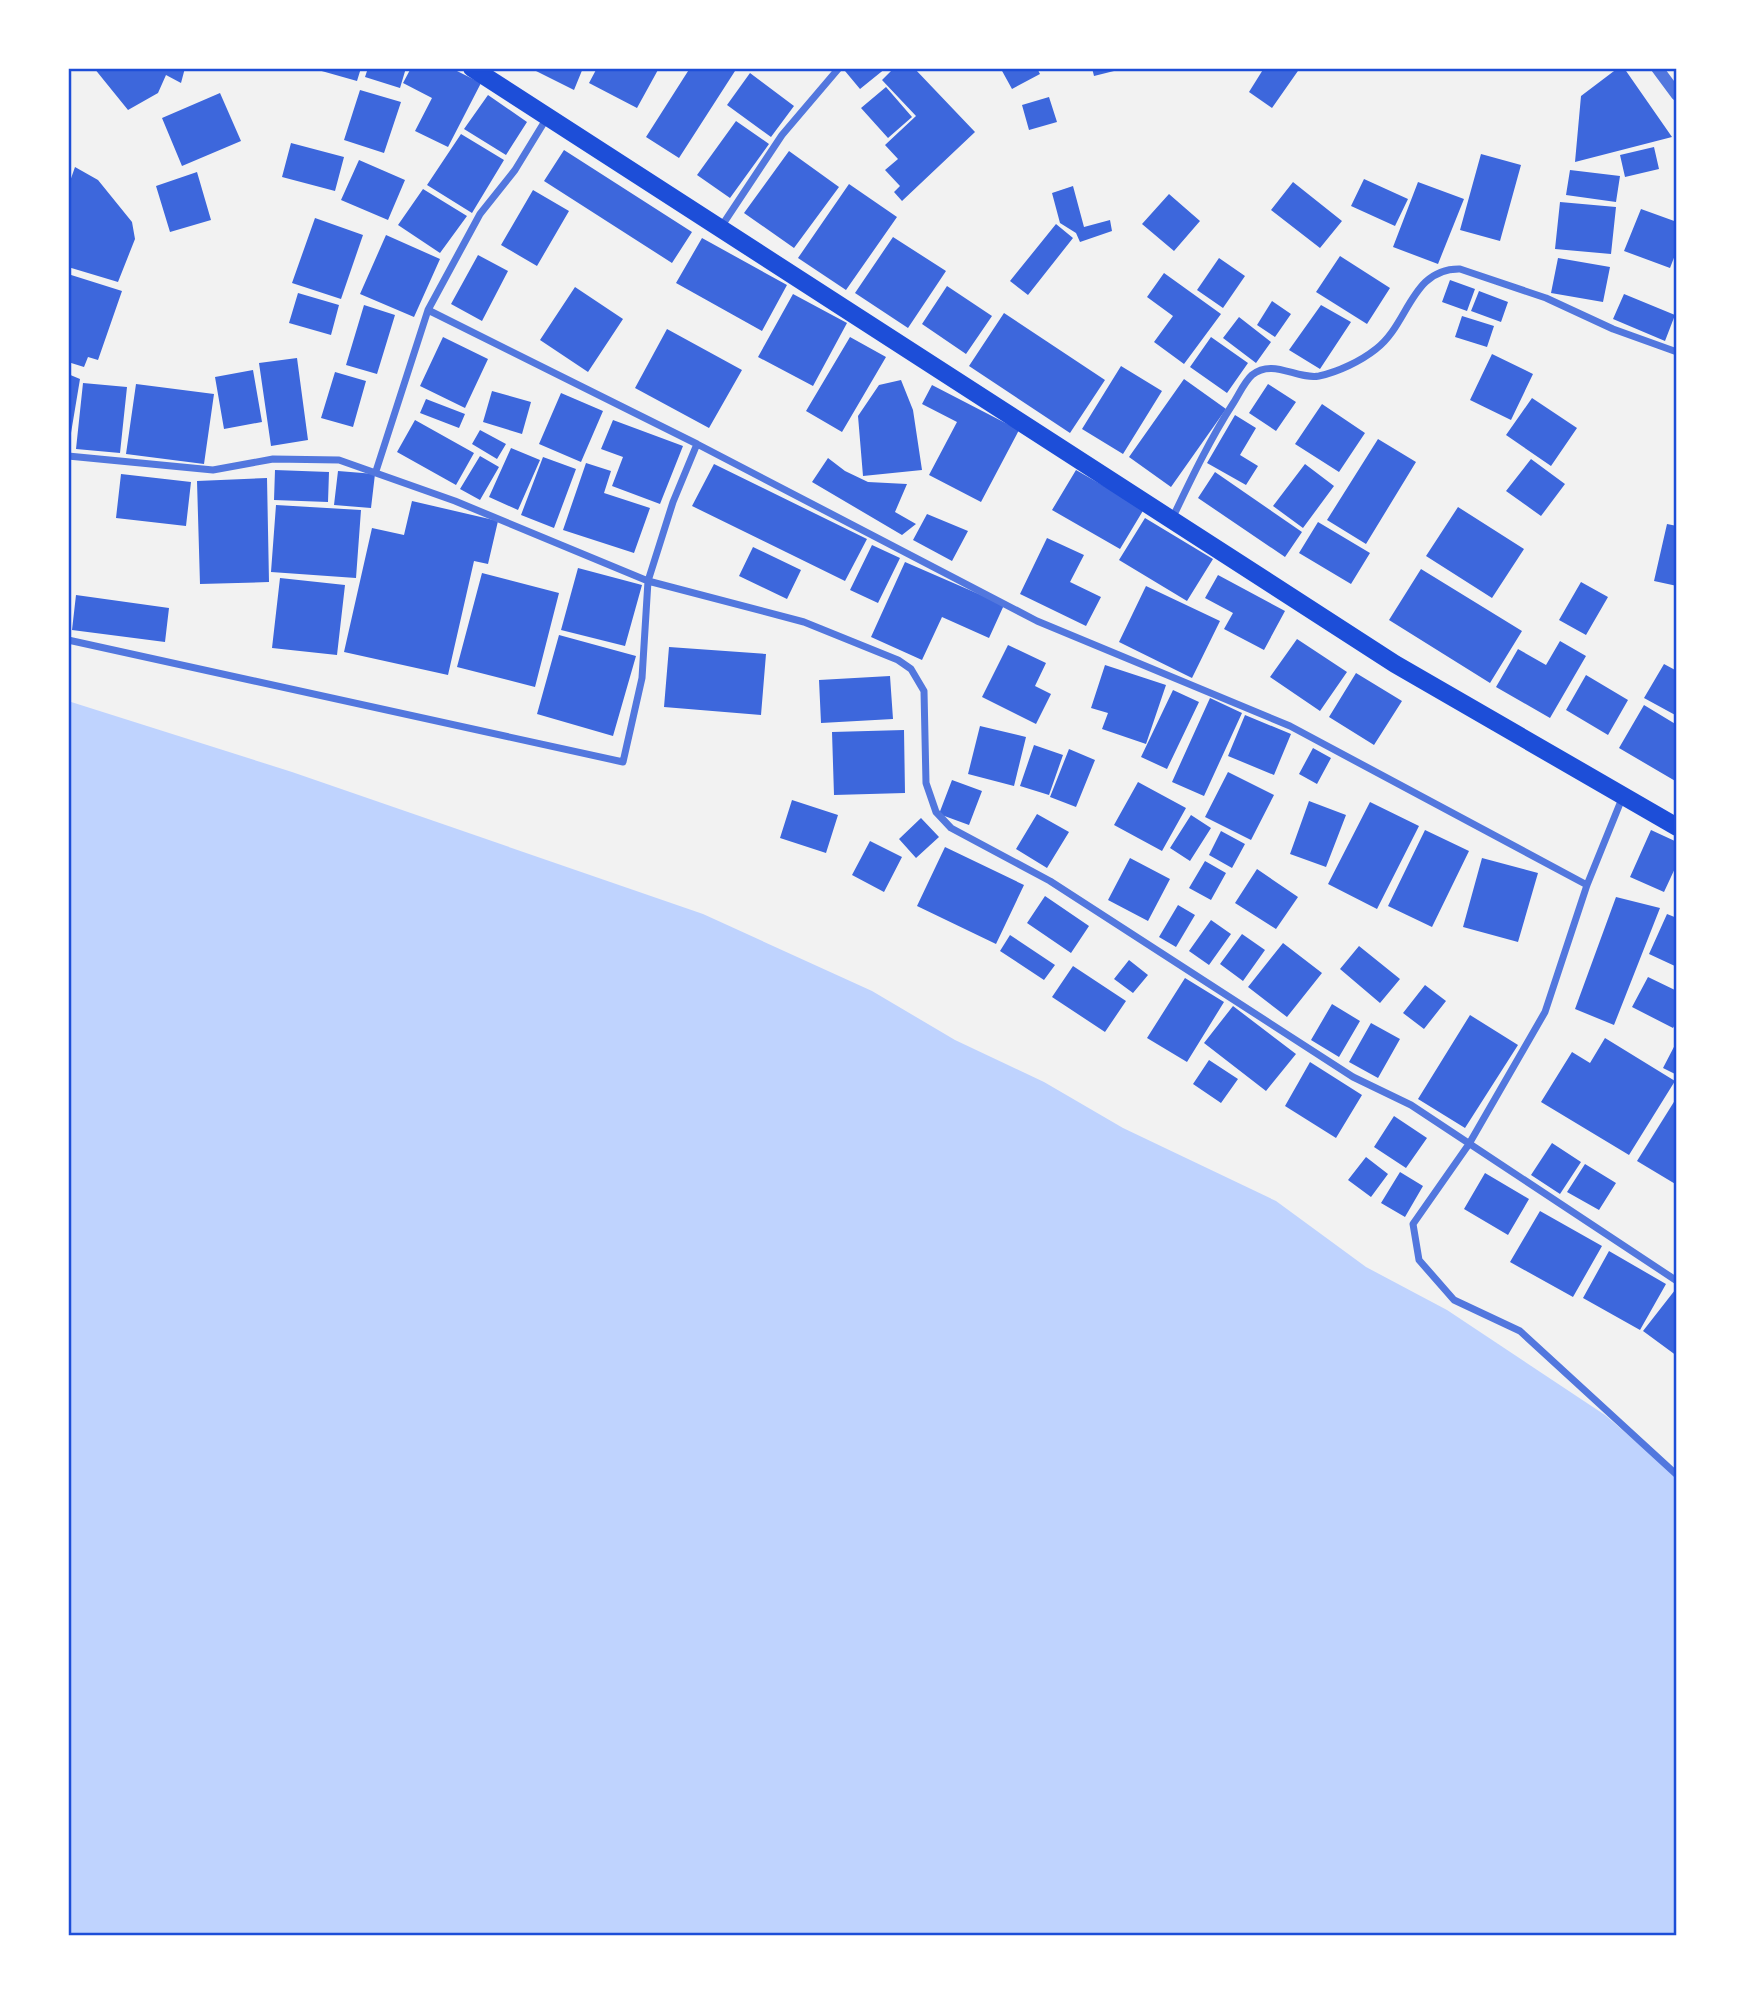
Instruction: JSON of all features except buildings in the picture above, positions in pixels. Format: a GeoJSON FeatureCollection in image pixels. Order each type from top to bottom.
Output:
{"type":"FeatureCollection","features":[{"type":"Feature","properties":{"kind":"main road"},"geometry":{"type":"LineString","coordinates":[[472,68],[549,115],[1395,664],[1677,827]]}},
{"type":"Feature","properties":{"kind":"street"},"geometry":{"type":"LineString","coordinates":[[721,228],[782,135],[838,68]]}},
{"type":"Feature","properties":{"kind":"street"},"geometry":{"type":"LineString","coordinates":[[1657,68],[1677,95]]}},
{"type":"Feature","properties":{"kind":"street"},"geometry":{"type":"LineString","coordinates":[[376,471],[428,310],[480,214],[515,170],[549,115]]}},
{"type":"Feature","properties":{"kind":"street"},"geometry":{"type":"LineString","coordinates":[[1171,520],[1217,428],[1252,375],[1265,369],[1278,369],[1317,376],[1357,361],[1377,349],[1393,332],[1423,282],[1447,269],[1460,269],[1546,298],[1613,329],[1677,352]]}},
{"type":"Feature","properties":{"kind":"street"},"geometry":{"type":"LineString","coordinates":[[428,310],[697,444],[1037,621],[1290,726],[1587,885]]}},
{"type":"Feature","properties":{"kind":"street"},"geometry":{"type":"LineString","coordinates":[[68,640],[623,762],[642,678],[648,581],[673,502],[697,444]]}},
{"type":"Feature","properties":{"kind":"street"},"geometry":{"type":"LineString","coordinates":[[68,456],[213,470],[273,459],[339,460],[376,471],[648,581],[804,622],[898,660],[911,670],[923,691],[926,783],[936,812],[951,828],[1049,881],[1353,1077],[1410,1105],[1677,1281]]}},
{"type":"Feature","properties":{"kind":"street"},"geometry":{"type":"LineString","coordinates":[[1623,796],[1587,885],[1545,1012],[1469,1143],[1413,1224],[1419,1260],[1454,1300],[1520,1331],[1677,1475]]}},
{"type":"Feature","properties":{"kind":"water"},"geometry":{"type":"Polygon","coordinates":[[[68,701],[292,772],[703,914],[872,991],[955,1040],[1044,1082],[1123,1128],[1276,1201],[1366,1267],[1447,1310],[1605,1415],[1677,1477],[1677,1936],[68,1936],[68,701]]]}}]}
